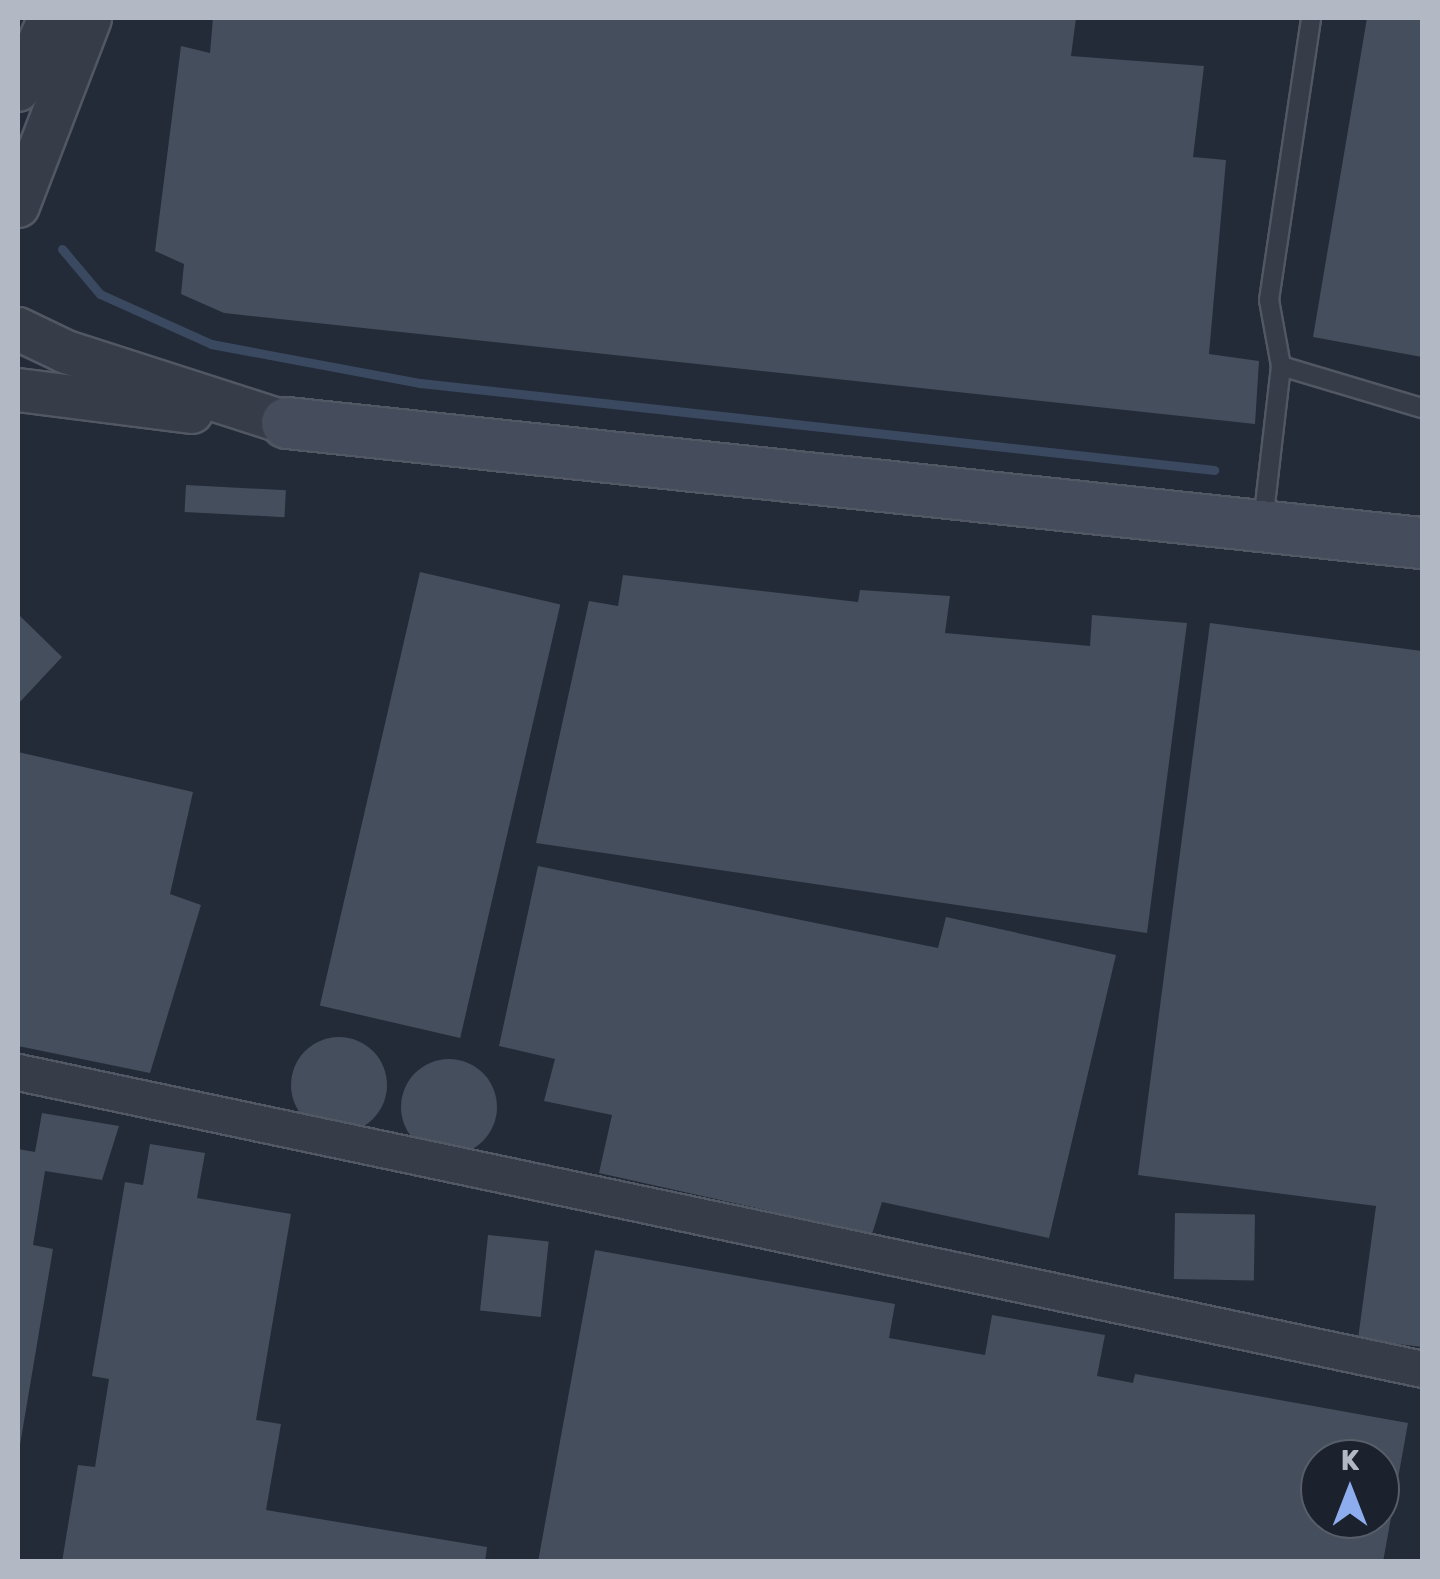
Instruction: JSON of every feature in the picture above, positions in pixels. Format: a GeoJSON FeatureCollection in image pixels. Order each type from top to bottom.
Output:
{"type":"FeatureCollection","features":[{"type":"Feature","properties":{"kind":"main road"},"geometry":{"type":"LineString","coordinates":[[287,424],[1422,543]]}},
{"type":"Feature","properties":{"kind":"street"},"geometry":{"type":"LineString","coordinates":[[18,90],[50,18]]}},
{"type":"Feature","properties":{"kind":"street"},"geometry":{"type":"LineString","coordinates":[[18,206],[90,18]]}},
{"type":"Feature","properties":{"kind":"street"},"geometry":{"type":"LineString","coordinates":[[18,329],[66,352],[287,424]]}},
{"type":"Feature","properties":{"kind":"street"},"geometry":{"type":"LineString","coordinates":[[18,390],[287,424]]}},
{"type":"Feature","properties":{"kind":"street"},"geometry":{"type":"LineString","coordinates":[[18,1072],[1422,1369]]}},
{"type":"Feature","properties":{"kind":"lane"},"geometry":{"type":"LineString","coordinates":[[1262,527],[1281,366],[1269,300],[1312,18]]}},
{"type":"Feature","properties":{"kind":"lane"},"geometry":{"type":"LineString","coordinates":[[1281,366],[1422,408]]}},
{"type":"Feature","properties":{"kind":"building"},"geometry":{"type":"Polygon","coordinates":[[[213,18],[1076,18],[1071,56],[1204,66],[1193,157],[1226,160],[1209,354],[1259,361],[1255,424],[224,313],[181,294],[184,264],[155,251],[181,46],[210,53],[213,18]]]}},
{"type":"Feature","properties":{"kind":"building"},"geometry":{"type":"Polygon","coordinates":[[[1367,18],[1422,18],[1422,357],[1313,337],[1367,18]]]}},
{"type":"Feature","properties":{"kind":"building"},"geometry":{"type":"Polygon","coordinates":[[[186,485],[286,490],[284,517],[185,512],[186,485]]]}},
{"type":"Feature","properties":{"kind":"building"},"geometry":{"type":"Polygon","coordinates":[[[420,572],[560,604],[460,1038],[320,1006],[420,572]]]}},
{"type":"Feature","properties":{"kind":"building"},"geometry":{"type":"Polygon","coordinates":[[[623,575],[858,602],[860,590],[950,596],[945,633],[1090,646],[1092,615],[1187,623],[1147,933],[536,843],[589,601],[618,606],[623,575]]]}},
{"type":"Feature","properties":{"kind":"building"},"geometry":{"type":"Polygon","coordinates":[[[18,614],[62,657],[18,704],[18,614]]]}},
{"type":"Feature","properties":{"kind":"building"},"geometry":{"type":"Polygon","coordinates":[[[1210,623],[1422,651],[1422,1347],[1358,1339],[1376,1206],[1138,1175],[1210,623]]]}},
{"type":"Feature","properties":{"kind":"building"},"geometry":{"type":"Polygon","coordinates":[[[18,752],[193,792],[170,894],[201,905],[150,1073],[18,1046],[18,752]]]}},
{"type":"Feature","properties":{"kind":"building"},"geometry":{"type":"Polygon","coordinates":[[[538,866],[938,948],[946,917],[1116,955],[1049,1238],[882,1202],[872,1234],[599,1173],[612,1115],[544,1101],[555,1059],[499,1046],[538,866]]]}},
{"type":"Feature","properties":{"kind":"building"},"geometry":{"type":"Polygon","coordinates":[[[339,1037],[357,1041],[373,1051],[383,1067],[387,1085],[383,1103],[373,1119],[357,1129],[339,1133],[321,1129],[305,1119],[295,1103],[291,1085],[295,1067],[305,1051],[321,1041],[339,1037]]]}},
{"type":"Feature","properties":{"kind":"building"},"geometry":{"type":"Polygon","coordinates":[[[440,1059],[458,1059],[476,1067],[489,1080],[497,1107],[494,1126],[476,1147],[458,1155],[440,1155],[422,1147],[409,1134],[401,1116],[401,1098],[409,1080],[422,1067],[440,1059]]]}},
{"type":"Feature","properties":{"kind":"building"},"geometry":{"type":"Polygon","coordinates":[[[42,1113],[119,1126],[102,1180],[45,1171],[33,1245],[53,1249],[20,1445],[18,1149],[35,1152],[42,1113]]]}},
{"type":"Feature","properties":{"kind":"building"},"geometry":{"type":"Polygon","coordinates":[[[150,1144],[205,1153],[197,1198],[291,1214],[256,1420],[281,1424],[266,1510],[487,1547],[485,1562],[62,1562],[78,1465],[95,1467],[109,1379],[92,1376],[125,1182],[143,1185],[150,1144]]]}},
{"type":"Feature","properties":{"kind":"building"},"geometry":{"type":"Polygon","coordinates":[[[1175,1213],[1255,1214],[1254,1280],[1174,1279],[1175,1213]]]}},
{"type":"Feature","properties":{"kind":"building"},"geometry":{"type":"Polygon","coordinates":[[[488,1235],[549,1241],[541,1317],[480,1311],[488,1235]]]}},
{"type":"Feature","properties":{"kind":"building"},"geometry":{"type":"Polygon","coordinates":[[[595,1250],[895,1304],[889,1338],[985,1355],[992,1315],[1105,1335],[1097,1376],[1133,1383],[1135,1374],[1408,1423],[1400,1467],[1400,1439],[1300,1439],[1300,1539],[1387,1539],[1383,1562],[538,1562],[595,1250]]]}},
{"type":"Feature","properties":{"kind":"waterway"},"geometry":{"type":"LineString","coordinates":[[62,249],[100,294],[211,344],[420,383],[1214,470]]}}]}
